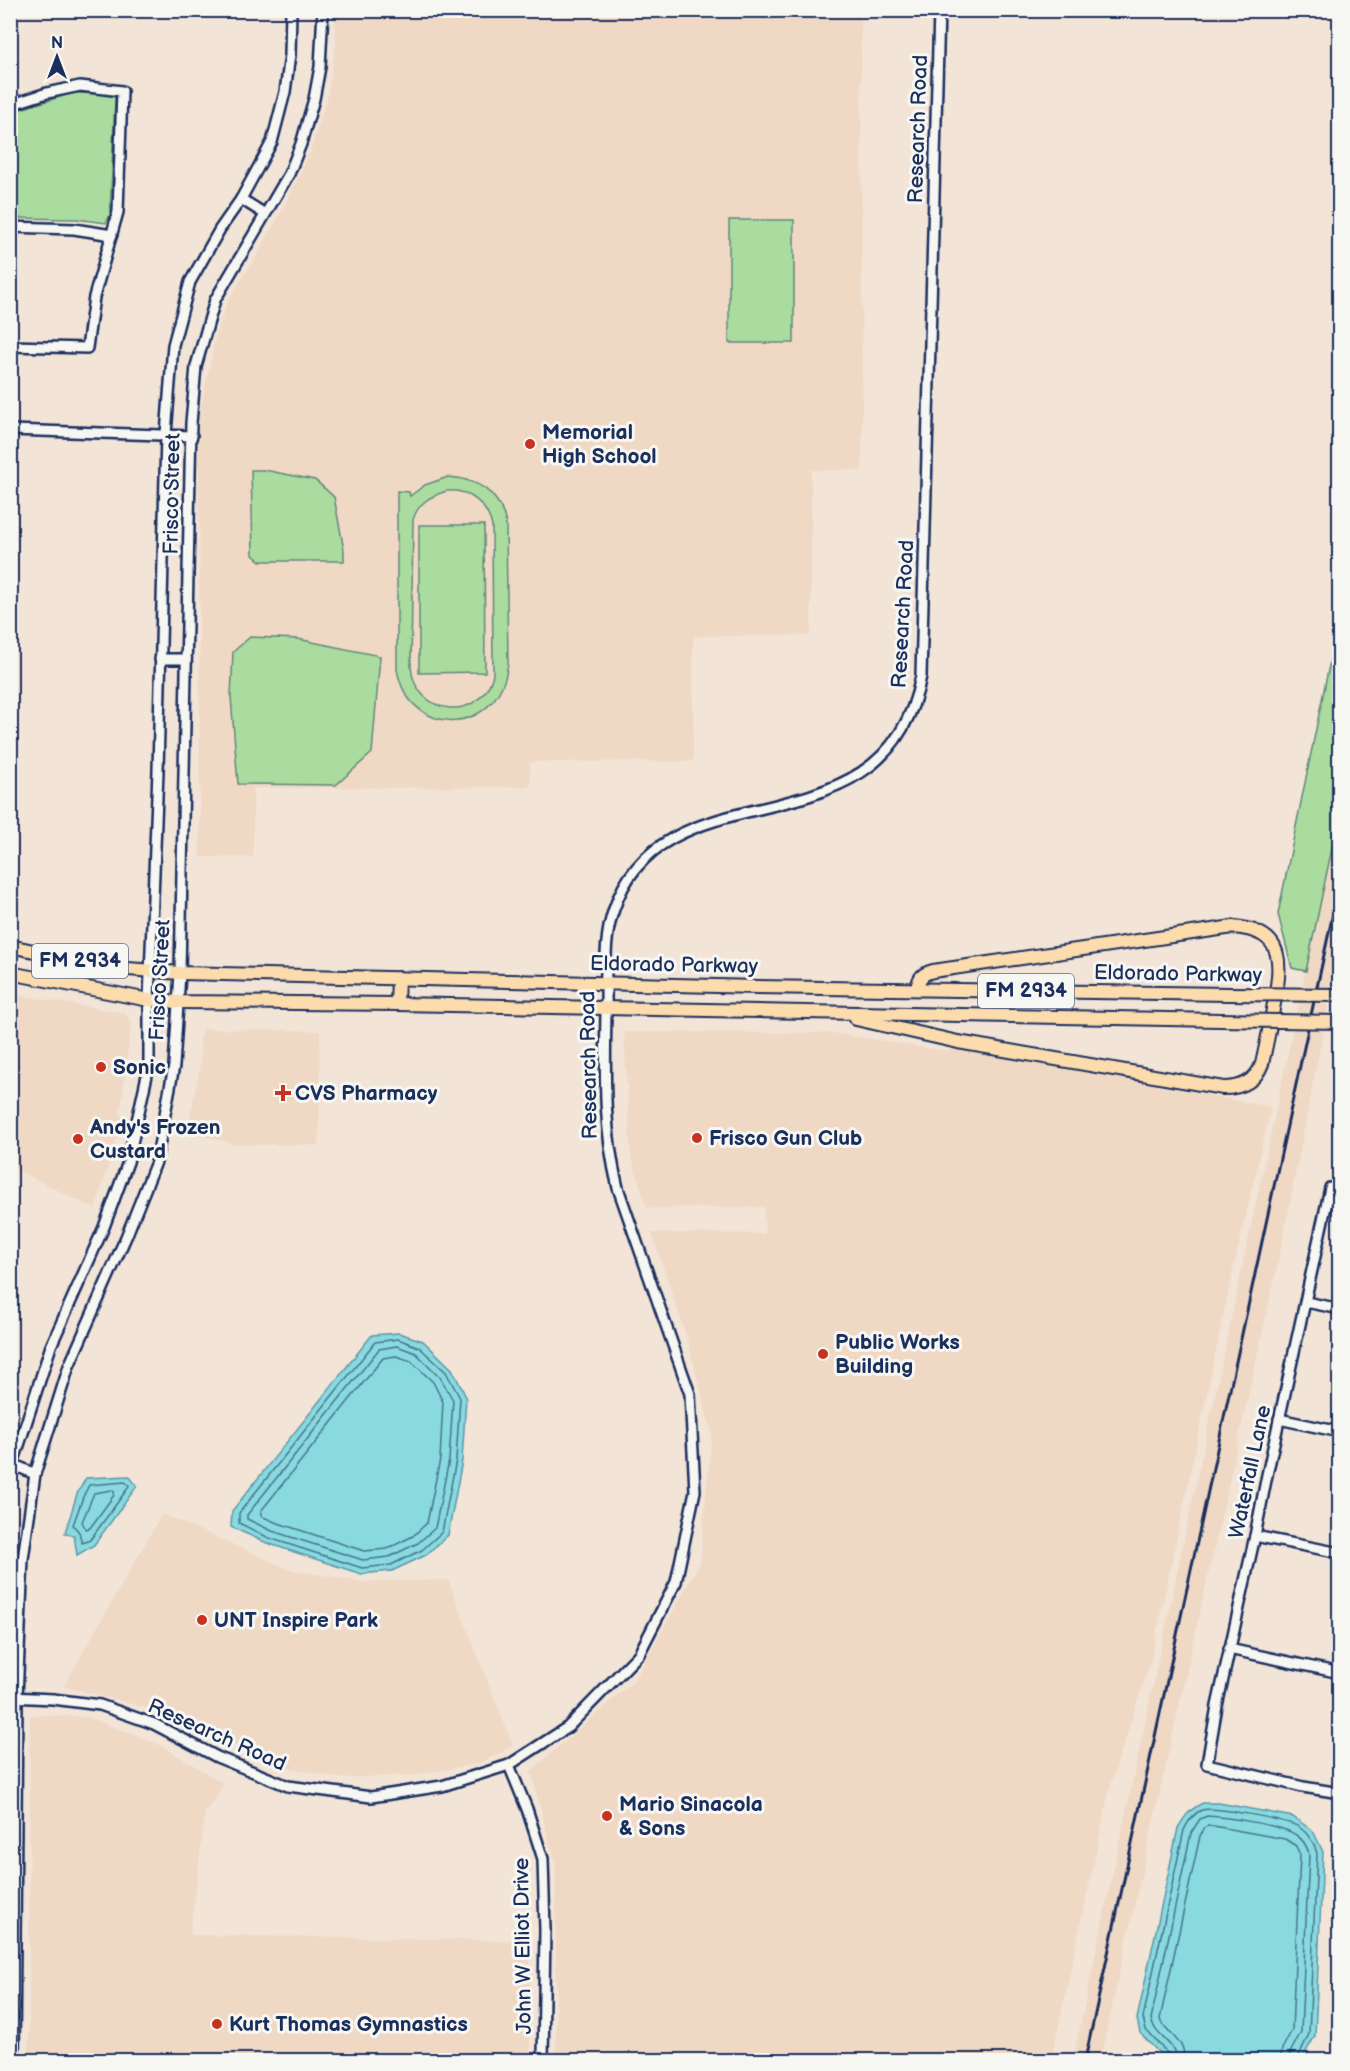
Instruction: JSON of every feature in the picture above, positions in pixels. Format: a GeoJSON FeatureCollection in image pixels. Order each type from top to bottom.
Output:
{"type":"FeatureCollection","features":[{"type":"Feature","properties":{"kind":"main road"},"geometry":{"type":"LineString","coordinates":[[822,1012],[890,1025],[958,1042],[1222,1088],[1236,1088],[1258,1074],[1262,1064],[1278,984],[1280,962],[1275,950],[1262,933],[1233,927],[933,971],[924,973],[918,980],[917,989]]}},
{"type":"Feature","properties":{"kind":"main road","name":"Eldorado Parkway"},"geometry":{"type":"LineString","coordinates":[[10,946],[115,968],[150,972],[917,989],[1340,994]]}},
{"type":"Feature","properties":{"kind":"main road"},"geometry":{"type":"LineString","coordinates":[[10,973],[149,1000],[178,1002],[1340,1022]]}},
{"type":"Feature","properties":{"kind":"main road"},"geometry":{"type":"LineString","coordinates":[[397,1004],[398,978]]}},
{"type":"Feature","properties":{"kind":"street","name":"Frisco Street"},"geometry":{"type":"LineString","coordinates":[[11,1468],[51,1346],[104,1227],[128,1162],[150,1066],[149,1000],[166,434],[173,345],[190,282],[220,228],[241,199],[272,142],[285,92],[290,55],[291,10]]}},
{"type":"Feature","properties":{"kind":"street","name":"Frisco Street"},"geometry":{"type":"LineString","coordinates":[[15,2061],[14,1697],[23,1559],[34,1474],[69,1366],[126,1237],[156,1162],[174,1066],[180,973],[186,659],[196,366],[212,311],[225,283],[289,174],[302,144],[320,67],[323,10]]}},
{"type":"Feature","properties":{"kind":"street","name":"Research Road"},"geometry":{"type":"LineString","coordinates":[[14,1697],[53,1699],[100,1706],[154,1724],[217,1757],[288,1786],[371,1797],[442,1786],[509,1765],[568,1727],[639,1654],[676,1582],[695,1491],[690,1394],[618,1188],[610,1155],[604,1084],[607,937],[614,908],[627,881],[645,858],[666,841],[696,826],[820,793],[851,780],[873,764],[892,744],[907,721],[917,696],[921,676],[939,10]]}},
{"type":"Feature","properties":{"kind":"street"},"geometry":{"type":"LineString","coordinates":[[10,105],[47,93],[80,86],[122,91],[118,212],[94,297],[87,348],[10,346]]}},
{"type":"Feature","properties":{"kind":"street"},"geometry":{"type":"LineString","coordinates":[[241,199],[265,214]]}},
{"type":"Feature","properties":{"kind":"street"},"geometry":{"type":"LineString","coordinates":[[10,227],[74,228],[112,235]]}},
{"type":"Feature","properties":{"kind":"street"},"geometry":{"type":"LineString","coordinates":[[10,430],[192,436]]}},
{"type":"Feature","properties":{"kind":"street"},"geometry":{"type":"LineString","coordinates":[[160,659],[186,659]]}},
{"type":"Feature","properties":{"kind":"street","name":"Waterfall Lane"},"geometry":{"type":"LineString","coordinates":[[1335,1188],[1305,1302],[1256,1536],[1229,1649],[1207,1764],[1303,1787],[1340,1793]]}},
{"type":"Feature","properties":{"kind":"street"},"geometry":{"type":"LineString","coordinates":[[1305,1302],[1340,1309]]}},
{"type":"Feature","properties":{"kind":"street"},"geometry":{"type":"LineString","coordinates":[[1279,1419],[1340,1432]]}},
{"type":"Feature","properties":{"kind":"street"},"geometry":{"type":"LineString","coordinates":[[11,1468],[34,1474]]}},
{"type":"Feature","properties":{"kind":"street"},"geometry":{"type":"LineString","coordinates":[[1256,1536],[1340,1553]]}},
{"type":"Feature","properties":{"kind":"street"},"geometry":{"type":"LineString","coordinates":[[1229,1649],[1340,1673]]}},
{"type":"Feature","properties":{"kind":"street","name":"John W Elliot Drive"},"geometry":{"type":"LineString","coordinates":[[509,1765],[527,1809],[543,1859],[545,1930],[543,2061]]}},
{"type":"Feature","properties":{"kind":"shaded area","name":"Memorial High School"},"geometry":{"type":"Polygon","coordinates":[[[335,11],[861,11],[862,470],[811,470],[811,635],[693,636],[693,761],[530,762],[530,787],[253,788],[253,857],[200,857],[199,418],[216,335],[228,300],[256,257],[288,199],[310,152],[327,99],[336,45],[335,11]]]}},
{"type":"Feature","properties":{"kind":"shaded area"},"geometry":{"type":"Polygon","coordinates":[[[1339,815],[1339,950],[1280,1253],[1100,2060],[1073,2060],[1339,815]]]}},
{"type":"Feature","properties":{"kind":"shaded area"},"geometry":{"type":"Polygon","coordinates":[[[11,994],[124,1013],[131,1022],[120,1115],[123,1117],[95,1209],[11,1167],[11,994]]]}},
{"type":"Feature","properties":{"kind":"shaded area"},"geometry":{"type":"Polygon","coordinates":[[[201,1029],[320,1031],[319,1145],[234,1144],[187,1132],[200,1068],[201,1029]]]}},
{"type":"Feature","properties":{"kind":"shaded area"},"geometry":{"type":"Polygon","coordinates":[[[624,1032],[833,1033],[938,1050],[966,1050],[1271,1107],[1234,1265],[1151,1659],[1111,1783],[1051,2060],[556,2060],[556,1862],[531,1771],[634,1681],[700,1563],[712,1433],[688,1341],[652,1233],[765,1234],[764,1207],[647,1208],[631,1155],[624,1032]]]}},
{"type":"Feature","properties":{"kind":"shaded area"},"geometry":{"type":"Polygon","coordinates":[[[162,1514],[291,1570],[365,1582],[448,1580],[513,1746],[480,1763],[414,1775],[341,1778],[285,1767],[158,1711],[64,1686],[162,1514]]]}},
{"type":"Feature","properties":{"kind":"shaded area"},"geometry":{"type":"Polygon","coordinates":[[[30,1715],[87,1717],[160,1745],[224,1784],[205,1812],[190,1935],[530,1941],[530,2060],[29,2060],[30,1715]]]}},
{"type":"Feature","properties":{"kind":"green space"},"geometry":{"type":"Polygon","coordinates":[[[73,93],[105,93],[115,97],[110,215],[106,223],[76,219],[11,218],[11,112],[73,93]]]}},
{"type":"Feature","properties":{"kind":"green space"},"geometry":{"type":"Polygon","coordinates":[[[729,220],[794,220],[794,343],[729,343],[729,220]]]}},
{"type":"Feature","properties":{"kind":"green space"},"geometry":{"type":"Polygon","coordinates":[[[251,470],[264,470],[315,480],[334,497],[344,561],[260,561],[253,555],[251,470]]]}},
{"type":"Feature","properties":{"kind":"green space"},"geometry":{"type":"Polygon","coordinates":[[[448,477],[459,478],[478,485],[493,496],[499,504],[506,524],[508,663],[501,687],[489,705],[473,716],[454,720],[435,718],[418,708],[405,692],[397,669],[397,491],[409,492],[410,496],[425,485],[448,477]],[[455,491],[441,493],[425,501],[413,520],[411,667],[415,683],[424,696],[435,704],[449,708],[462,707],[475,701],[486,691],[493,675],[492,526],[482,505],[470,496],[455,491]]]}},
{"type":"Feature","properties":{"kind":"green space"},"geometry":{"type":"Polygon","coordinates":[[[419,525],[484,525],[485,672],[419,673],[419,525]]]}},
{"type":"Feature","properties":{"kind":"green space"},"geometry":{"type":"Polygon","coordinates":[[[1339,617],[1339,815],[1306,971],[1292,968],[1278,914],[1339,617]]]}},
{"type":"Feature","properties":{"kind":"green space"},"geometry":{"type":"Polygon","coordinates":[[[250,637],[298,639],[380,656],[372,753],[336,785],[238,784],[231,697],[233,652],[250,637]]]}},
{"type":"Feature","properties":{"kind":"water"},"geometry":{"type":"Polygon","coordinates":[[[399,1333],[423,1341],[452,1369],[466,1397],[462,1461],[448,1535],[426,1555],[392,1571],[361,1574],[267,1543],[231,1527],[232,1511],[372,1335],[399,1333]]]}},
{"type":"Feature","properties":{"kind":"water"},"geometry":{"type":"Polygon","coordinates":[[[129,1476],[137,1486],[94,1545],[77,1555],[74,1535],[65,1533],[77,1494],[86,1478],[129,1476]]]}},
{"type":"Feature","properties":{"kind":"water"},"geometry":{"type":"Polygon","coordinates":[[[1203,1803],[1219,1803],[1293,1817],[1313,1831],[1323,1852],[1315,2036],[1301,2060],[1166,2060],[1140,2033],[1137,2019],[1178,1828],[1188,1813],[1203,1803]]]}},
{"type":"Feature","properties":{"kind":"railway"},"geometry":{"type":"LineString","coordinates":[[1085,2060],[1340,881]]}},
{"type":"Feature","properties":{"kind":"place","name":"Memorial High School"},"geometry":{"type":"Point","coordinates":[530,444]}},
{"type":"Feature","properties":{"kind":"place","name":"Sonic"},"geometry":{"type":"Point","coordinates":[101,1067]}},
{"type":"Feature","properties":{"kind":"place","name":"CVS Pharmacy"},"geometry":{"type":"Point","coordinates":[283,1093]}},
{"type":"Feature","properties":{"kind":"place","name":"Frisco Gun Club"},"geometry":{"type":"Point","coordinates":[697,1138]}},
{"type":"Feature","properties":{"kind":"place","name":"Andy's Frozen Custard"},"geometry":{"type":"Point","coordinates":[78,1139]}},
{"type":"Feature","properties":{"kind":"place","name":"Public Works Building"},"geometry":{"type":"Point","coordinates":[823,1354]}},
{"type":"Feature","properties":{"kind":"place","name":"UNT Inspire Park"},"geometry":{"type":"Point","coordinates":[202,1620]}},
{"type":"Feature","properties":{"kind":"place","name":"Mario Sinacola & Sons"},"geometry":{"type":"Point","coordinates":[607,1816]}},
{"type":"Feature","properties":{"kind":"place","name":"Kurt Thomas Gymnastics"},"geometry":{"type":"Point","coordinates":[217,2024]}}]}
